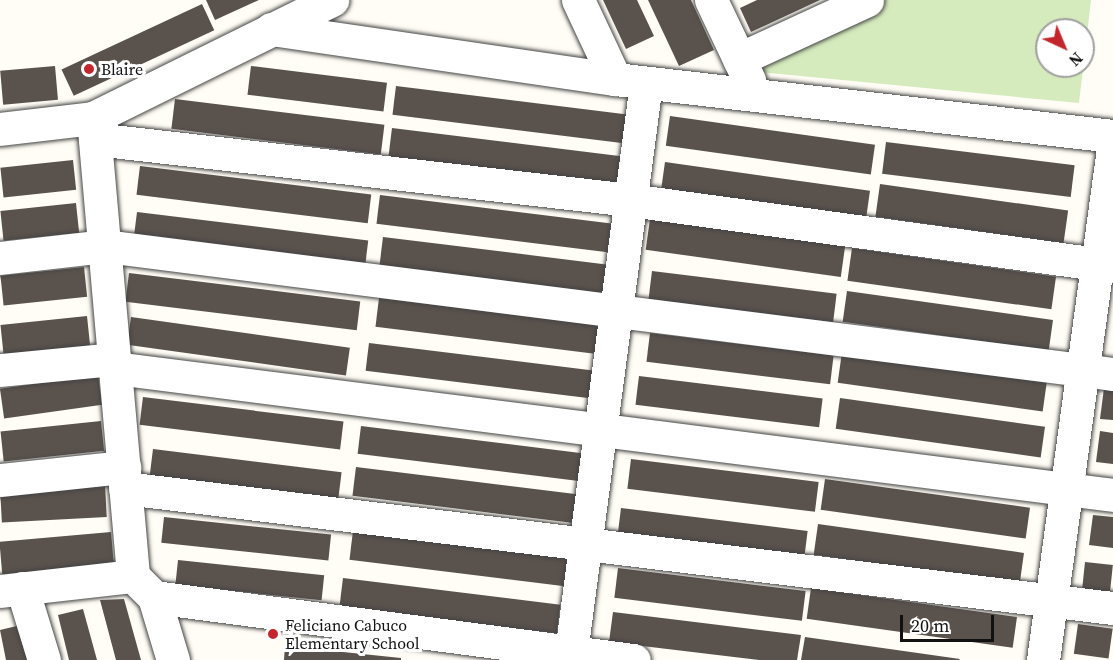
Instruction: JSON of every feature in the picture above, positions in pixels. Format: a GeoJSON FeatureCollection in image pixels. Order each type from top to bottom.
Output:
{"type":"FeatureCollection","features":[{"type":"Feature","properties":{"kind":"street"},"geometry":{"type":"LineString","coordinates":[[94,129],[271,29],[332,0]]}},
{"type":"Feature","properties":{"kind":"street"},"geometry":{"type":"LineString","coordinates":[[571,656],[630,200],[631,81],[578,0]]}},
{"type":"Feature","properties":{"kind":"street"},"geometry":{"type":"LineString","coordinates":[[711,0],[756,94]]}},
{"type":"Feature","properties":{"kind":"street"},"geometry":{"type":"LineString","coordinates":[[739,59],[867,0]]}},
{"type":"Feature","properties":{"kind":"street"},"geometry":{"type":"LineString","coordinates":[[271,29],[631,81],[756,94],[1113,151],[1098,372],[1066,489],[1043,660]]}},
{"type":"Feature","properties":{"kind":"street"},"geometry":{"type":"LineString","coordinates":[[0,129],[94,129],[1105,265]]}},
{"type":"Feature","properties":{"kind":"street"},"geometry":{"type":"LineString","coordinates":[[94,129],[125,477],[144,586],[173,660]]}},
{"type":"Feature","properties":{"kind":"street"},"geometry":{"type":"LineString","coordinates":[[0,258],[105,246],[1098,372]]}},
{"type":"Feature","properties":{"kind":"street"},"geometry":{"type":"LineString","coordinates":[[0,370],[115,364],[1113,495]]}},
{"type":"Feature","properties":{"kind":"street"},"geometry":{"type":"LineString","coordinates":[[0,480],[125,477],[585,544],[1113,609]]}},
{"type":"Feature","properties":{"kind":"street"},"geometry":{"type":"LineString","coordinates":[[44,660],[11,590],[144,586],[571,656],[634,660]]}},
{"type":"Feature","properties":{"kind":"green space"},"geometry":{"type":"Polygon","coordinates":[[[883,0],[1091,0],[1089,18],[1035,18],[1035,78],[1082,78],[1079,103],[760,72],[755,58],[883,0]]]}},
{"type":"Feature","properties":{"kind":"building"},"geometry":{"type":"Polygon","coordinates":[[[206,0],[259,0],[215,20],[206,0]]]}},
{"type":"Feature","properties":{"kind":"building"},"geometry":{"type":"Polygon","coordinates":[[[603,0],[637,0],[654,36],[626,49],[603,0]]]}},
{"type":"Feature","properties":{"kind":"building"},"geometry":{"type":"Polygon","coordinates":[[[648,0],[691,0],[714,50],[679,66],[648,0]]]}},
{"type":"Feature","properties":{"kind":"building"},"geometry":{"type":"Polygon","coordinates":[[[757,0],[820,0],[751,32],[740,8],[757,0]]]}},
{"type":"Feature","properties":{"kind":"building"},"geometry":{"type":"Polygon","coordinates":[[[202,4],[214,30],[74,96],[62,70],[202,4]]]}},
{"type":"Feature","properties":{"kind":"building"},"geometry":{"type":"Polygon","coordinates":[[[55,66],[58,100],[3,105],[0,71],[55,66]]]}},
{"type":"Feature","properties":{"kind":"building"},"geometry":{"type":"Polygon","coordinates":[[[251,66],[387,83],[383,111],[247,95],[251,66]]]}},
{"type":"Feature","properties":{"kind":"building"},"geometry":{"type":"Polygon","coordinates":[[[396,86],[627,114],[624,143],[392,115],[396,86]]]}},
{"type":"Feature","properties":{"kind":"building"},"geometry":{"type":"Polygon","coordinates":[[[175,99],[384,125],[381,154],[171,129],[175,99]]]}},
{"type":"Feature","properties":{"kind":"building"},"geometry":{"type":"Polygon","coordinates":[[[670,116],[875,145],[871,175],[666,146],[670,116]]]}},
{"type":"Feature","properties":{"kind":"building"},"geometry":{"type":"Polygon","coordinates":[[[392,128],[623,156],[620,185],[388,157],[392,128]]]}},
{"type":"Feature","properties":{"kind":"building"},"geometry":{"type":"Polygon","coordinates":[[[886,142],[1075,165],[1071,197],[882,174],[886,142]]]}},
{"type":"Feature","properties":{"kind":"building"},"geometry":{"type":"Polygon","coordinates":[[[73,160],[76,190],[4,197],[0,168],[73,160]]]}},
{"type":"Feature","properties":{"kind":"building"},"geometry":{"type":"Polygon","coordinates":[[[665,162],[870,191],[866,222],[661,193],[665,162]]]}},
{"type":"Feature","properties":{"kind":"building"},"geometry":{"type":"Polygon","coordinates":[[[140,166],[371,194],[368,223],[136,195],[140,166]]]}},
{"type":"Feature","properties":{"kind":"building"},"geometry":{"type":"Polygon","coordinates":[[[880,184],[1068,210],[1064,243],[875,217],[880,184]]]}},
{"type":"Feature","properties":{"kind":"building"},"geometry":{"type":"Polygon","coordinates":[[[380,195],[611,223],[608,252],[376,224],[380,195]]]}},
{"type":"Feature","properties":{"kind":"building"},"geometry":{"type":"Polygon","coordinates":[[[76,203],[79,233],[4,241],[0,211],[76,203]]]}},
{"type":"Feature","properties":{"kind":"building"},"geometry":{"type":"Polygon","coordinates":[[[137,212],[368,240],[365,269],[133,241],[137,212]]]}},
{"type":"Feature","properties":{"kind":"building"},"geometry":{"type":"Polygon","coordinates":[[[650,219],[845,246],[841,277],[646,250],[650,219]]]}},
{"type":"Feature","properties":{"kind":"building"},"geometry":{"type":"Polygon","coordinates":[[[383,237],[614,265],[611,294],[379,266],[383,237]]]}},
{"type":"Feature","properties":{"kind":"building"},"geometry":{"type":"Polygon","coordinates":[[[852,248],[1056,277],[1051,309],[847,281],[852,248]]]}},
{"type":"Feature","properties":{"kind":"building"},"geometry":{"type":"Polygon","coordinates":[[[84,267],[87,297],[4,306],[0,276],[84,267]]]}},
{"type":"Feature","properties":{"kind":"building"},"geometry":{"type":"Polygon","coordinates":[[[652,271],[837,294],[833,322],[648,300],[652,271]]]}},
{"type":"Feature","properties":{"kind":"building"},"geometry":{"type":"Polygon","coordinates":[[[129,273],[360,301],[357,330],[125,302],[129,273]]]}},
{"type":"Feature","properties":{"kind":"building"},"geometry":{"type":"Polygon","coordinates":[[[847,291],[1053,320],[1049,351],[843,322],[847,291]]]}},
{"type":"Feature","properties":{"kind":"building"},"geometry":{"type":"Polygon","coordinates":[[[379,298],[610,326],[607,355],[375,327],[379,298]]]}},
{"type":"Feature","properties":{"kind":"building"},"geometry":{"type":"Polygon","coordinates":[[[87,316],[90,346],[4,355],[0,325],[87,316]]]}},
{"type":"Feature","properties":{"kind":"building"},"geometry":{"type":"Polygon","coordinates":[[[131,317],[350,348],[346,375],[127,345],[131,317]]]}},
{"type":"Feature","properties":{"kind":"building"},"geometry":{"type":"Polygon","coordinates":[[[650,333],[834,356],[830,384],[646,362],[650,333]]]}},
{"type":"Feature","properties":{"kind":"building"},"geometry":{"type":"Polygon","coordinates":[[[369,343],[599,371],[596,399],[366,371],[369,343]]]}},
{"type":"Feature","properties":{"kind":"building"},"geometry":{"type":"Polygon","coordinates":[[[842,352],[1047,381],[1043,412],[838,383],[842,352]]]}},
{"type":"Feature","properties":{"kind":"building"},"geometry":{"type":"Polygon","coordinates":[[[98,375],[102,405],[4,418],[0,389],[98,375]]]}},
{"type":"Feature","properties":{"kind":"building"},"geometry":{"type":"Polygon","coordinates":[[[639,376],[823,399],[819,427],[635,405],[639,376]]]}},
{"type":"Feature","properties":{"kind":"building"},"geometry":{"type":"Polygon","coordinates":[[[1104,388],[1113,390],[1113,420],[1100,419],[1104,388]]]}},
{"type":"Feature","properties":{"kind":"building"},"geometry":{"type":"Polygon","coordinates":[[[143,397],[343,422],[340,449],[140,425],[143,397]]]}},
{"type":"Feature","properties":{"kind":"building"},"geometry":{"type":"Polygon","coordinates":[[[840,398],[1045,427],[1041,458],[836,429],[840,398]]]}},
{"type":"Feature","properties":{"kind":"building"},"geometry":{"type":"Polygon","coordinates":[[[101,421],[104,451],[4,461],[1,432],[101,421]]]}},
{"type":"Feature","properties":{"kind":"building"},"geometry":{"type":"Polygon","coordinates":[[[361,426],[592,454],[589,482],[358,454],[361,426]]]}},
{"type":"Feature","properties":{"kind":"building"},"geometry":{"type":"Polygon","coordinates":[[[1100,431],[1113,433],[1113,464],[1096,462],[1100,431]]]}},
{"type":"Feature","properties":{"kind":"building"},"geometry":{"type":"Polygon","coordinates":[[[153,449],[342,472],[338,500],[150,477],[153,449]]]}},
{"type":"Feature","properties":{"kind":"building"},"geometry":{"type":"Polygon","coordinates":[[[631,459],[819,482],[815,512],[627,489],[631,459]]]}},
{"type":"Feature","properties":{"kind":"building"},"geometry":{"type":"Polygon","coordinates":[[[356,467],[587,495],[584,524],[352,496],[356,467]]]}},
{"type":"Feature","properties":{"kind":"building"},"geometry":{"type":"Polygon","coordinates":[[[825,479],[1030,508],[1026,539],[821,510],[825,479]]]}},
{"type":"Feature","properties":{"kind":"building"},"geometry":{"type":"Polygon","coordinates":[[[105,484],[107,517],[2,522],[0,489],[105,484]]]}},
{"type":"Feature","properties":{"kind":"building"},"geometry":{"type":"Polygon","coordinates":[[[621,508],[808,531],[804,560],[617,537],[621,508]]]}},
{"type":"Feature","properties":{"kind":"building"},"geometry":{"type":"Polygon","coordinates":[[[1093,515],[1113,517],[1113,548],[1089,545],[1093,515]]]}},
{"type":"Feature","properties":{"kind":"building"},"geometry":{"type":"Polygon","coordinates":[[[164,517],[331,535],[328,560],[161,543],[164,517]]]}},
{"type":"Feature","properties":{"kind":"building"},"geometry":{"type":"Polygon","coordinates":[[[818,524],[1024,553],[1020,584],[814,555],[818,524]]]}},
{"type":"Feature","properties":{"kind":"building"},"geometry":{"type":"Polygon","coordinates":[[[353,531],[578,559],[575,587],[349,560],[353,531]]]}},
{"type":"Feature","properties":{"kind":"building"},"geometry":{"type":"Polygon","coordinates":[[[111,532],[114,566],[2,576],[0,542],[111,532]]]}},
{"type":"Feature","properties":{"kind":"building"},"geometry":{"type":"Polygon","coordinates":[[[178,560],[324,575],[322,600],[175,585],[178,560]]]}},
{"type":"Feature","properties":{"kind":"building"},"geometry":{"type":"Polygon","coordinates":[[[1085,562],[1113,565],[1110,595],[1082,592],[1085,562]]]}},
{"type":"Feature","properties":{"kind":"building"},"geometry":{"type":"Polygon","coordinates":[[[618,568],[806,591],[802,621],[614,598],[618,568]]]}},
{"type":"Feature","properties":{"kind":"building"},"geometry":{"type":"Polygon","coordinates":[[[343,578],[560,605],[557,633],[339,607],[343,578]]]}},
{"type":"Feature","properties":{"kind":"building"},"geometry":{"type":"Polygon","coordinates":[[[811,588],[1017,617],[1013,648],[807,619],[811,588]]]}},
{"type":"Feature","properties":{"kind":"building"},"geometry":{"type":"Polygon","coordinates":[[[124,599],[141,660],[116,660],[100,600],[124,599]]]}},
{"type":"Feature","properties":{"kind":"building"},"geometry":{"type":"Polygon","coordinates":[[[83,609],[97,660],[69,660],[58,615],[83,609]]]}},
{"type":"Feature","properties":{"kind":"building"},"geometry":{"type":"Polygon","coordinates":[[[613,612],[801,635],[797,660],[759,660],[609,642],[613,612]]]}},
{"type":"Feature","properties":{"kind":"building"},"geometry":{"type":"Polygon","coordinates":[[[25,624],[33,660],[6,660],[0,630],[25,624]]]}},
{"type":"Feature","properties":{"kind":"building"},"geometry":{"type":"Polygon","coordinates":[[[1078,624],[1113,629],[1108,659],[1074,654],[1078,624]]]}},
{"type":"Feature","properties":{"kind":"building"},"geometry":{"type":"Polygon","coordinates":[[[805,637],[960,659],[801,660],[805,637]]]}},
{"type":"Feature","properties":{"kind":"building"},"geometry":{"type":"Polygon","coordinates":[[[285,646],[401,658],[401,660],[284,660],[285,646]]]}},
{"type":"Feature","properties":{"kind":"place","name":"Blaire"},"geometry":{"type":"Point","coordinates":[89,69]}},
{"type":"Feature","properties":{"kind":"place","name":"Feliciano Cabuco Elementary School"},"geometry":{"type":"Point","coordinates":[273,634]}}]}
